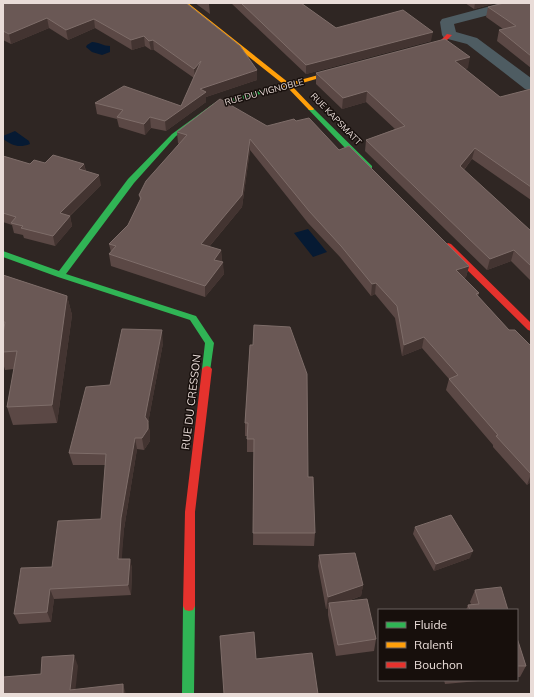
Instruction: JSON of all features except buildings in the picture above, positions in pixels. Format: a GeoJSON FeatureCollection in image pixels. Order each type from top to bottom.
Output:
{"type":"FeatureCollection","features":[{"type":"Feature","properties":{"kind":"street","name":"RUE KAPSMATT"},"geometry":{"type":"LineString","coordinates":[[184,3],[288,85],[376,175]]}},
{"type":"Feature","properties":{"kind":"street"},"geometry":{"type":"LineString","coordinates":[[449,35],[447,22],[518,3]]}},
{"type":"Feature","properties":{"kind":"street"},"geometry":{"type":"LineString","coordinates":[[408,53],[438,45],[449,35]]}},
{"type":"Feature","properties":{"kind":"street"},"geometry":{"type":"LineString","coordinates":[[449,35],[472,41],[531,86]]}},
{"type":"Feature","properties":{"kind":"street","name":"RUE DU VIGNOBLE"},"geometry":{"type":"LineString","coordinates":[[61,275],[131,181],[174,136],[215,105],[356,67]]}},
{"type":"Feature","properties":{"kind":"street"},"geometry":{"type":"LineString","coordinates":[[443,241],[531,328]]}},
{"type":"Feature","properties":{"kind":"street","name":"RUE DU CRESSON"},"geometry":{"type":"LineString","coordinates":[[3,254],[61,275],[193,318],[210,343],[190,512],[188,694]]}},
{"type":"Feature","properties":{"kind":"water"},"geometry":{"type":"Polygon","coordinates":[[[92,42],[110,46],[110,52],[102,55],[92,52],[86,47],[92,42]]]}},
{"type":"Feature","properties":{"kind":"water"},"geometry":{"type":"Polygon","coordinates":[[[15,131],[29,141],[30,144],[16,146],[3,139],[3,136],[15,131]]]}},
{"type":"Feature","properties":{"kind":"water"},"geometry":{"type":"Polygon","coordinates":[[[308,229],[327,252],[313,257],[294,233],[308,229]]]}},
{"type":"Feature","properties":{"kind":"traffic: fast"},"geometry":{"type":"LineString","coordinates":[[61,275],[131,181],[174,135],[215,105],[273,89]]}},
{"type":"Feature","properties":{"kind":"traffic: fast"},"geometry":{"type":"LineString","coordinates":[[311,109],[369,168]]}},
{"type":"Feature","properties":{"kind":"traffic: fast"},"geometry":{"type":"LineString","coordinates":[[3,254],[61,275],[193,318],[210,343],[207,369]]}},
{"type":"Feature","properties":{"kind":"traffic: fast"},"geometry":{"type":"LineString","coordinates":[[188,694],[189,606]]}},
{"type":"Feature","properties":{"kind":"traffic: slow"},"geometry":{"type":"LineString","coordinates":[[184,3],[288,85],[311,109]]}},
{"type":"Feature","properties":{"kind":"traffic: slow"},"geometry":{"type":"LineString","coordinates":[[273,89],[344,70]]}},
{"type":"Feature","properties":{"kind":"traffic: jam"},"geometry":{"type":"LineString","coordinates":[[418,50],[439,45],[449,35]]}},
{"type":"Feature","properties":{"kind":"traffic: jam"},"geometry":{"type":"LineString","coordinates":[[448,246],[531,328]]}},
{"type":"Feature","properties":{"kind":"traffic: jam"},"geometry":{"type":"LineString","coordinates":[[189,606],[190,512],[207,369]]}}]}
